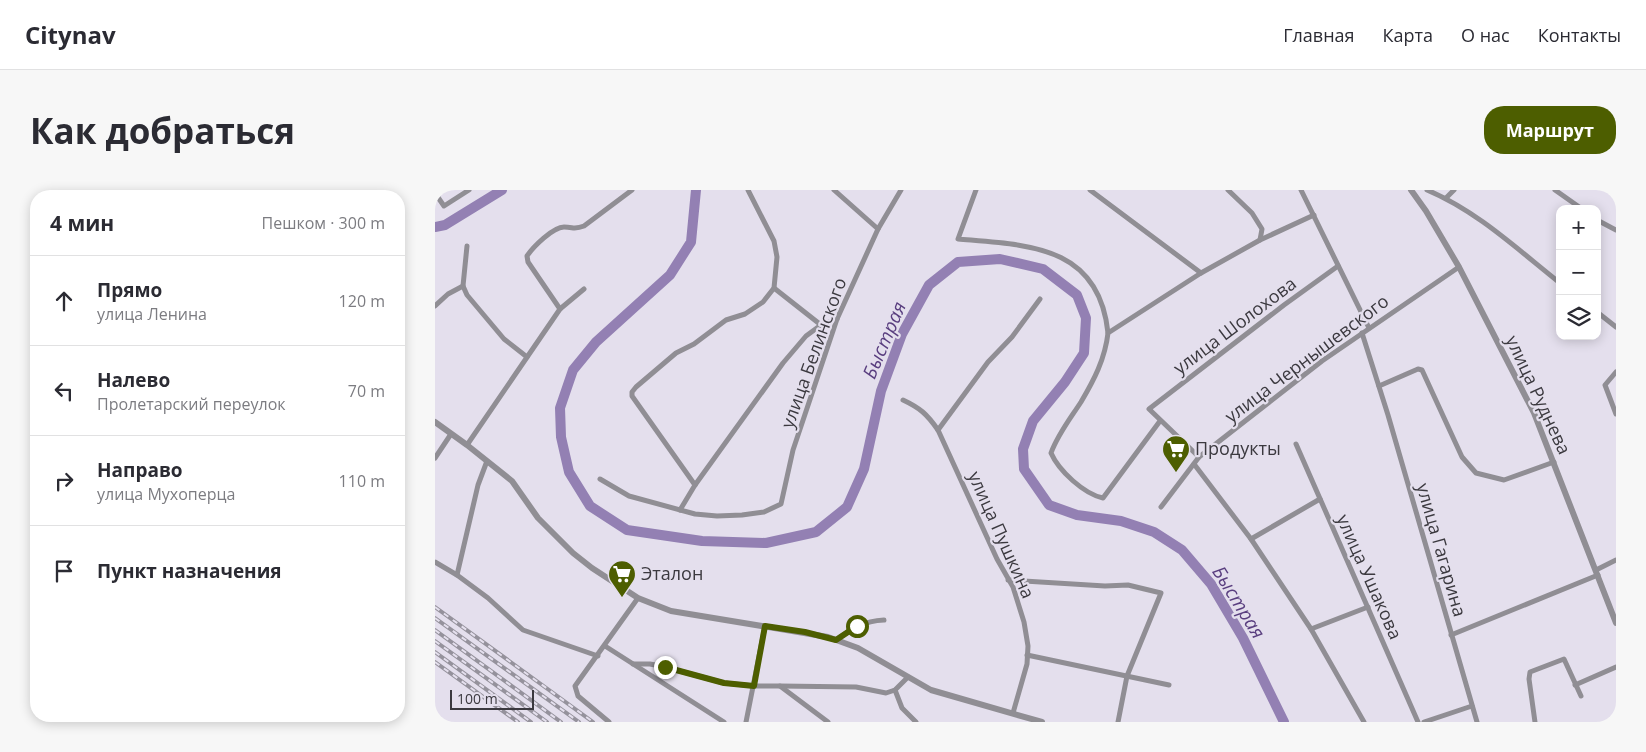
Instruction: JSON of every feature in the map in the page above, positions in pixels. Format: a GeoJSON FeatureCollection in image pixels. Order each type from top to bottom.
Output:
{"type":"FeatureCollection","features":[{"type":"Feature","properties":{"kind":"street"},"geometry":{"type":"LineString","coordinates":[[435,193],[444,206],[469,190]]}},
{"type":"Feature","properties":{"kind":"street"},"geometry":{"type":"LineString","coordinates":[[559,309],[528,262],[527,256],[531,250],[556,229],[565,227],[575,230],[584,226],[632,190]]}},
{"type":"Feature","properties":{"kind":"street"},"geometry":{"type":"LineString","coordinates":[[695,485],[632,396],[632,392],[676,353],[694,344],[725,320],[745,314],[763,302],[774,288],[777,257],[773,241],[748,190]]}},
{"type":"Feature","properties":{"kind":"street"},"geometry":{"type":"LineString","coordinates":[[834,190],[878,229]]}},
{"type":"Feature","properties":{"kind":"street","name":"улица Белинского"},"geometry":{"type":"LineString","coordinates":[[680,510],[702,515],[742,515],[764,512],[781,504],[793,450],[837,320],[878,229],[901,190]]}},
{"type":"Feature","properties":{"kind":"street"},"geometry":{"type":"LineString","coordinates":[[976,190],[958,239],[1013,244],[1058,255],[1086,276],[1106,313],[1108,333],[1101,367],[1065,424],[1051,453],[1062,470],[1085,490],[1103,498],[1160,420],[1199,458]]}},
{"type":"Feature","properties":{"kind":"street"},"geometry":{"type":"LineString","coordinates":[[1090,190],[1201,272]]}},
{"type":"Feature","properties":{"kind":"street"},"geometry":{"type":"LineString","coordinates":[[1228,190],[1258,221],[1262,229],[1259,240]]}},
{"type":"Feature","properties":{"kind":"street"},"geometry":{"type":"LineString","coordinates":[[1301,190],[1369,328]]}},
{"type":"Feature","properties":{"kind":"street","name":"улица Руднева"},"geometry":{"type":"LineString","coordinates":[[1411,190],[1426,211],[1459,267],[1534,413],[1616,623]]}},
{"type":"Feature","properties":{"kind":"street"},"geometry":{"type":"LineString","coordinates":[[1427,190],[1446,198],[1471,213],[1556,280]]}},
{"type":"Feature","properties":{"kind":"street"},"geometry":{"type":"LineString","coordinates":[[1446,198],[1454,190]]}},
{"type":"Feature","properties":{"kind":"street"},"geometry":{"type":"LineString","coordinates":[[1555,190],[1576,205]]}},
{"type":"Feature","properties":{"kind":"street"},"geometry":{"type":"LineString","coordinates":[[1108,333],[1201,272],[1259,240],[1314,215]]}},
{"type":"Feature","properties":{"kind":"street"},"geometry":{"type":"LineString","coordinates":[[1601,222],[1616,230]]}},
{"type":"Feature","properties":{"kind":"street"},"geometry":{"type":"LineString","coordinates":[[467,246],[463,286],[467,295],[504,339],[527,357]]}},
{"type":"Feature","properties":{"kind":"street","name":"улица Шолохова"},"geometry":{"type":"LineString","coordinates":[[1160,420],[1149,409],[1283,305],[1338,266]]}},
{"type":"Feature","properties":{"kind":"street","name":"улица Чернышевского"},"geometry":{"type":"LineString","coordinates":[[1161,507],[1199,458],[1322,361],[1459,267]]}},
{"type":"Feature","properties":{"kind":"street"},"geometry":{"type":"LineString","coordinates":[[435,306],[448,294],[463,286]]}},
{"type":"Feature","properties":{"kind":"street"},"geometry":{"type":"LineString","coordinates":[[467,445],[559,309],[584,288]]}},
{"type":"Feature","properties":{"kind":"street"},"geometry":{"type":"LineString","coordinates":[[774,288],[821,325]]}},
{"type":"Feature","properties":{"kind":"street"},"geometry":{"type":"LineString","coordinates":[[938,430],[988,362],[1012,336],[1041,299]]}},
{"type":"Feature","properties":{"kind":"street"},"geometry":{"type":"LineString","coordinates":[[1601,315],[1616,327]]}},
{"type":"Feature","properties":{"kind":"street"},"geometry":{"type":"LineString","coordinates":[[600,479],[629,496],[680,510],[695,485],[783,363],[806,336],[821,325],[837,320]]}},
{"type":"Feature","properties":{"kind":"street","name":"улица Гагарина"},"geometry":{"type":"LineString","coordinates":[[1361,333],[1379,386],[1477,722]]}},
{"type":"Feature","properties":{"kind":"street"},"geometry":{"type":"LineString","coordinates":[[1379,386],[1418,369],[1422,370],[1463,457],[1476,473],[1504,480],[1554,462]]}},
{"type":"Feature","properties":{"kind":"street"},"geometry":{"type":"LineString","coordinates":[[1616,372],[1605,386],[1616,414]]}},
{"type":"Feature","properties":{"kind":"street","name":"улица Пушкина"},"geometry":{"type":"LineString","coordinates":[[903,400],[920,408],[938,430],[997,559],[1013,587],[1024,622],[1027,655],[1027,664],[1013,713]]}},
{"type":"Feature","properties":{"kind":"street"},"geometry":{"type":"LineString","coordinates":[[435,422],[512,481],[538,518],[573,553],[592,568],[638,598],[671,611],[805,632],[836,640],[858,648],[931,690],[1042,722]]}},
{"type":"Feature","properties":{"kind":"street"},"geometry":{"type":"LineString","coordinates":[[435,458],[451,434]]}},
{"type":"Feature","properties":{"kind":"street","name":"улица Ушакова"},"geometry":{"type":"LineString","coordinates":[[1295,444],[1418,722]]}},
{"type":"Feature","properties":{"kind":"street"},"geometry":{"type":"LineString","coordinates":[[457,575],[478,485],[487,461]]}},
{"type":"Feature","properties":{"kind":"street"},"geometry":{"type":"LineString","coordinates":[[1194,464],[1251,539],[1311,629],[1364,722]]}},
{"type":"Feature","properties":{"kind":"street"},"geometry":{"type":"LineString","coordinates":[[1251,539],[1320,499]]}},
{"type":"Feature","properties":{"kind":"street"},"geometry":{"type":"LineString","coordinates":[[1451,635],[1597,573],[1616,560]]}},
{"type":"Feature","properties":{"kind":"street"},"geometry":{"type":"LineString","coordinates":[[435,562],[457,575],[488,598],[523,630],[598,656]]}},
{"type":"Feature","properties":{"kind":"street"},"geometry":{"type":"LineString","coordinates":[[1008,580],[1105,586],[1128,585],[1161,594],[1127,676],[1118,722]]}},
{"type":"Feature","properties":{"kind":"street"},"geometry":{"type":"LineString","coordinates":[[609,722],[578,696],[575,686],[638,598]]}},
{"type":"Feature","properties":{"kind":"street"},"geometry":{"type":"LineString","coordinates":[[1311,629],[1368,607]]}},
{"type":"Feature","properties":{"kind":"street"},"geometry":{"type":"LineString","coordinates":[[836,640],[857,626],[870,621],[884,620]]}},
{"type":"Feature","properties":{"kind":"street"},"geometry":{"type":"LineString","coordinates":[[746,722],[765,626]]}},
{"type":"Feature","properties":{"kind":"street"},"geometry":{"type":"LineString","coordinates":[[605,646],[724,722]]}},
{"type":"Feature","properties":{"kind":"street"},"geometry":{"type":"LineString","coordinates":[[1027,655],[1169,685]]}},
{"type":"Feature","properties":{"kind":"street"},"geometry":{"type":"LineString","coordinates":[[1535,722],[1529,679],[1530,672],[1564,659],[1581,696]]}},
{"type":"Feature","properties":{"kind":"street"},"geometry":{"type":"LineString","coordinates":[[633,664],[650,664],[724,683],[754,686],[856,687],[886,693],[895,690],[908,677]]}},
{"type":"Feature","properties":{"kind":"street"},"geometry":{"type":"LineString","coordinates":[[1575,684],[1616,667]]}},
{"type":"Feature","properties":{"kind":"street"},"geometry":{"type":"LineString","coordinates":[[780,686],[828,722]]}},
{"type":"Feature","properties":{"kind":"street"},"geometry":{"type":"LineString","coordinates":[[895,690],[902,708],[916,722]]}},
{"type":"Feature","properties":{"kind":"street"},"geometry":{"type":"LineString","coordinates":[[1424,722],[1471,706]]}},
{"type":"Feature","properties":{"kind":"street"},"geometry":{"type":"LineString","coordinates":[[1610,722],[1616,719]]}},
{"type":"Feature","properties":{"kind":"waterway","name":"Быстрая"},"geometry":{"type":"LineString","coordinates":[[435,227],[445,225],[502,190]]}},
{"type":"Feature","properties":{"kind":"waterway","name":"Быстрая"},"geometry":{"type":"LineString","coordinates":[[696,190],[691,242],[670,275],[596,342],[573,370],[560,408],[561,437],[569,472],[590,506],[627,530],[702,541],[766,543],[816,532],[847,507],[864,469],[881,391],[902,334],[929,285],[958,262],[1000,259],[1043,269],[1077,295],[1086,318],[1084,353],[1065,382],[1033,421],[1023,449],[1024,469],[1049,505],[1077,515],[1121,521],[1154,532],[1182,550],[1211,584],[1243,638],[1284,722]]}},
{"type":"Feature","properties":{"kind":"railway"},"geometry":{"type":"LineString","coordinates":[[435,607],[593,722]]}},
{"type":"Feature","properties":{"kind":"railway"},"geometry":{"type":"LineString","coordinates":[[435,618],[579,722]]}},
{"type":"Feature","properties":{"kind":"railway"},"geometry":{"type":"LineString","coordinates":[[435,630],[561,722]]}},
{"type":"Feature","properties":{"kind":"railway"},"geometry":{"type":"LineString","coordinates":[[435,641],[547,722]]}},
{"type":"Feature","properties":{"kind":"railway"},"geometry":{"type":"LineString","coordinates":[[435,652],[531,722]]}},
{"type":"Feature","properties":{"kind":"railway"},"geometry":{"type":"LineString","coordinates":[[435,662],[518,722]]}},
{"type":"Feature","properties":{"kind":"place","name":"Продукты"},"geometry":{"type":"Point","coordinates":[1176,473]}},
{"type":"Feature","properties":{"kind":"place","name":"Эталон"},"geometry":{"type":"Point","coordinates":[622,598]}},
{"type":"Feature","properties":{"kind":"route"},"geometry":{"type":"LineString","coordinates":[[665,667],[724,683],[754,686],[765,626],[805,632],[836,640],[857,626]]}}]}
